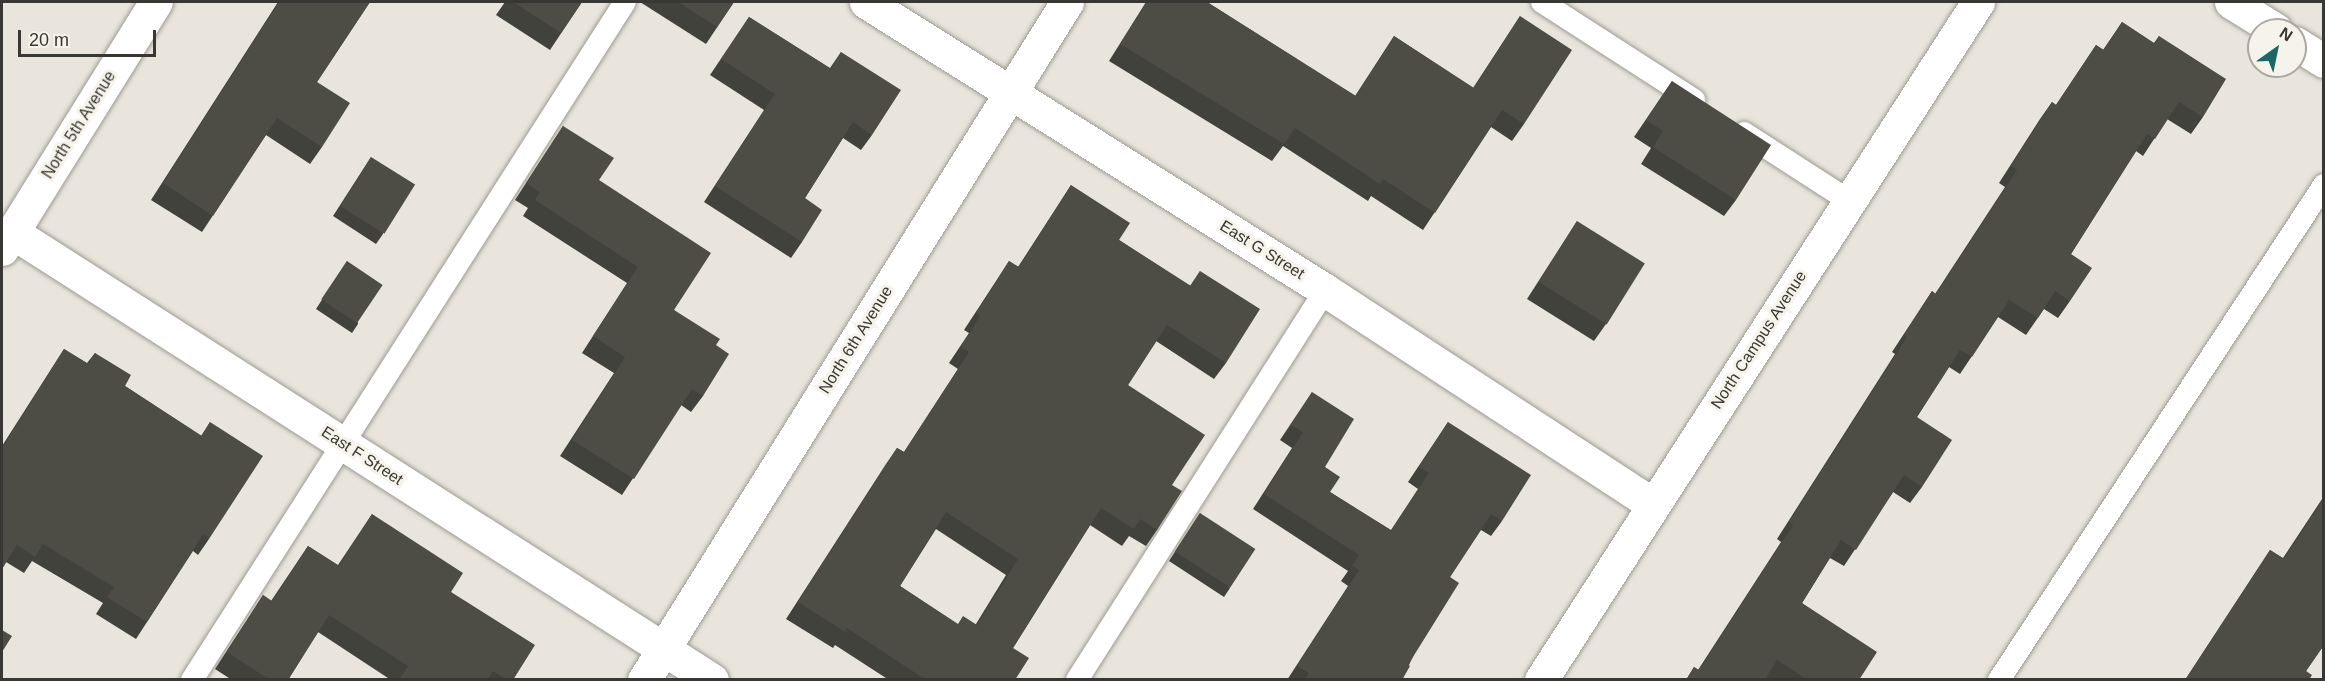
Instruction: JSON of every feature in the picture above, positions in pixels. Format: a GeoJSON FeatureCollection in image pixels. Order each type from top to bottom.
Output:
{"type":"FeatureCollection","features":[{"type":"Feature","properties":{"kind":"street","name":"North 5th Avenue"},"geometry":{"type":"LineString","coordinates":[[7,240],[156,2]]}},
{"type":"Feature","properties":{"kind":"street","name":"East G Street"},"geometry":{"type":"LineString","coordinates":[[866,2],[1325,290],[1653,505]]}},
{"type":"Feature","properties":{"kind":"street","name":"North 6th Avenue"},"geometry":{"type":"LineString","coordinates":[[644,680],[1067,2]]}},
{"type":"Feature","properties":{"kind":"street","name":"North Campus Avenue"},"geometry":{"type":"LineString","coordinates":[[1541,680],[1848,200],[1978,2]]}},
{"type":"Feature","properties":{"kind":"street"},"geometry":{"type":"LineString","coordinates":[[2231,2],[2257,18]]}},
{"type":"Feature","properties":{"kind":"street"},"geometry":{"type":"LineString","coordinates":[[2307,50],[2324,61]]}},
{"type":"Feature","properties":{"kind":"street","name":"East F Street"},"geometry":{"type":"LineString","coordinates":[[7,240],[344,445],[712,680]]}},
{"type":"Feature","properties":{"kind":"lane"},"geometry":{"type":"LineString","coordinates":[[192,680],[625,2]]}},
{"type":"Feature","properties":{"kind":"lane"},"geometry":{"type":"LineString","coordinates":[[1542,2],[1710,111]]}},
{"type":"Feature","properties":{"kind":"lane"},"geometry":{"type":"LineString","coordinates":[[1729,123],[1848,200]]}},
{"type":"Feature","properties":{"kind":"lane"},"geometry":{"type":"LineString","coordinates":[[1999,680],[2324,185]]}},
{"type":"Feature","properties":{"kind":"lane"},"geometry":{"type":"LineString","coordinates":[[1077,680],[1325,290]]}},
{"type":"Feature","properties":{"kind":"building"},"geometry":{"type":"Polygon","coordinates":[[[279,2],[370,2],[317,82],[350,103],[322,147],[277,118],[213,216],[163,183],[279,2]]]}},
{"type":"Feature","properties":{"kind":"building"},"geometry":{"type":"Polygon","coordinates":[[[513,2],[582,2],[561,33],[513,2]]]}},
{"type":"Feature","properties":{"kind":"building"},"geometry":{"type":"Polygon","coordinates":[[[678,2],[734,2],[717,27],[678,2]]]}},
{"type":"Feature","properties":{"kind":"building"},"geometry":{"type":"Polygon","coordinates":[[[1147,2],[1207,2],[1356,96],[1394,36],[1474,88],[1520,16],[1572,50],[1524,124],[1502,110],[1435,213],[1383,179],[1380,184],[1295,128],[1284,144],[1120,44],[1147,2]]]}},
{"type":"Feature","properties":{"kind":"building"},"geometry":{"type":"Polygon","coordinates":[[[749,17],[831,69],[841,52],[901,90],[872,135],[853,122],[805,198],[822,210],[802,242],[715,186],[775,94],[721,59],[749,17]]]}},
{"type":"Feature","properties":{"kind":"building"},"geometry":{"type":"Polygon","coordinates":[[[2122,22],[2155,44],[2159,36],[2226,79],[2203,117],[2179,102],[2155,139],[2147,134],[2071,254],[2092,268],[2070,301],[2055,291],[2038,318],[2009,300],[1972,357],[1960,350],[1917,417],[1952,440],[1922,487],[1904,475],[1856,550],[1841,540],[1802,603],[1877,652],[1859,680],[1808,680],[1777,660],[1765,680],[1686,680],[1694,667],[1699,670],[1793,525],[1789,522],[1907,337],[1904,335],[1932,291],[1936,294],[2017,170],[2011,166],[2052,102],[2056,105],[2096,45],[2104,50],[2122,22]]]}},
{"type":"Feature","properties":{"kind":"building"},"geometry":{"type":"Polygon","coordinates":[[[1672,81],[1771,145],[1736,200],[1653,147],[1663,131],[1646,120],[1672,81]]]}},
{"type":"Feature","properties":{"kind":"building"},"geometry":{"type":"Polygon","coordinates":[[[563,126],[614,158],[599,180],[711,253],[674,310],[720,339],[716,345],[729,354],[703,396],[692,389],[634,479],[572,440],[625,357],[593,336],[638,267],[535,200],[540,192],[526,183],[563,126]]]}},
{"type":"Feature","properties":{"kind":"building"},"geometry":{"type":"Polygon","coordinates":[[[371,157],[415,185],[384,234],[340,206],[371,157]]]}},
{"type":"Feature","properties":{"kind":"building"},"geometry":{"type":"Polygon","coordinates":[[[1071,185],[1130,223],[1119,240],[1191,286],[1200,271],[1260,309],[1226,363],[1167,325],[1128,385],[1205,435],[1172,485],[1182,491],[1157,530],[1140,519],[1134,529],[1101,508],[1013,648],[1029,658],[1015,680],[926,680],[847,628],[845,632],[798,602],[897,448],[904,452],[969,352],[961,347],[980,316],[976,313],[1009,261],[1019,267],[1071,185]],[[946,512],[900,586],[958,624],[963,616],[977,625],[1018,559],[946,512]]]}},
{"type":"Feature","properties":{"kind":"building"},"geometry":{"type":"Polygon","coordinates":[[[1577,221],[1645,263],[1607,324],[1539,282],[1577,221]]]}},
{"type":"Feature","properties":{"kind":"building"},"geometry":{"type":"Polygon","coordinates":[[[347,261],[383,285],[357,323],[321,299],[347,261]]]}},
{"type":"Feature","properties":{"kind":"building"},"geometry":{"type":"Polygon","coordinates":[[[64,349],[88,364],[95,353],[131,375],[125,386],[202,436],[210,422],[263,456],[209,539],[203,534],[147,622],[107,597],[114,587],[43,544],[35,557],[17,545],[2,569],[2,448],[64,349]]]}},
{"type":"Feature","properties":{"kind":"building"},"geometry":{"type":"Polygon","coordinates":[[[1312,392],[1354,419],[1325,467],[1340,477],[1330,492],[1391,531],[1429,473],[1419,467],[1448,422],[1531,475],[1502,521],[1491,514],[1450,577],[1459,583],[1408,665],[1410,666],[1402,680],[1305,680],[1309,673],[1297,666],[1359,570],[1352,566],[1359,555],[1264,494],[1303,432],[1291,425],[1312,392]]]}},
{"type":"Feature","properties":{"kind":"building"},"geometry":{"type":"Polygon","coordinates":[[[2324,498],[2324,645],[2306,671],[2312,675],[2309,680],[2185,680],[2270,550],[2284,559],[2324,498]]]}},
{"type":"Feature","properties":{"kind":"building"},"geometry":{"type":"Polygon","coordinates":[[[1200,513],[1255,549],[1230,588],[1175,552],[1200,513]]]}},
{"type":"Feature","properties":{"kind":"building"},"geometry":{"type":"Polygon","coordinates":[[[372,514],[463,573],[451,592],[535,645],[513,680],[507,680],[493,671],[487,680],[399,680],[408,666],[329,615],[288,680],[270,680],[227,652],[263,595],[272,601],[308,546],[339,566],[372,514]]]}},
{"type":"Feature","properties":{"kind":"building"},"geometry":{"type":"Polygon","coordinates":[[[2,630],[12,636],[2,652],[2,630]]]}}]}
